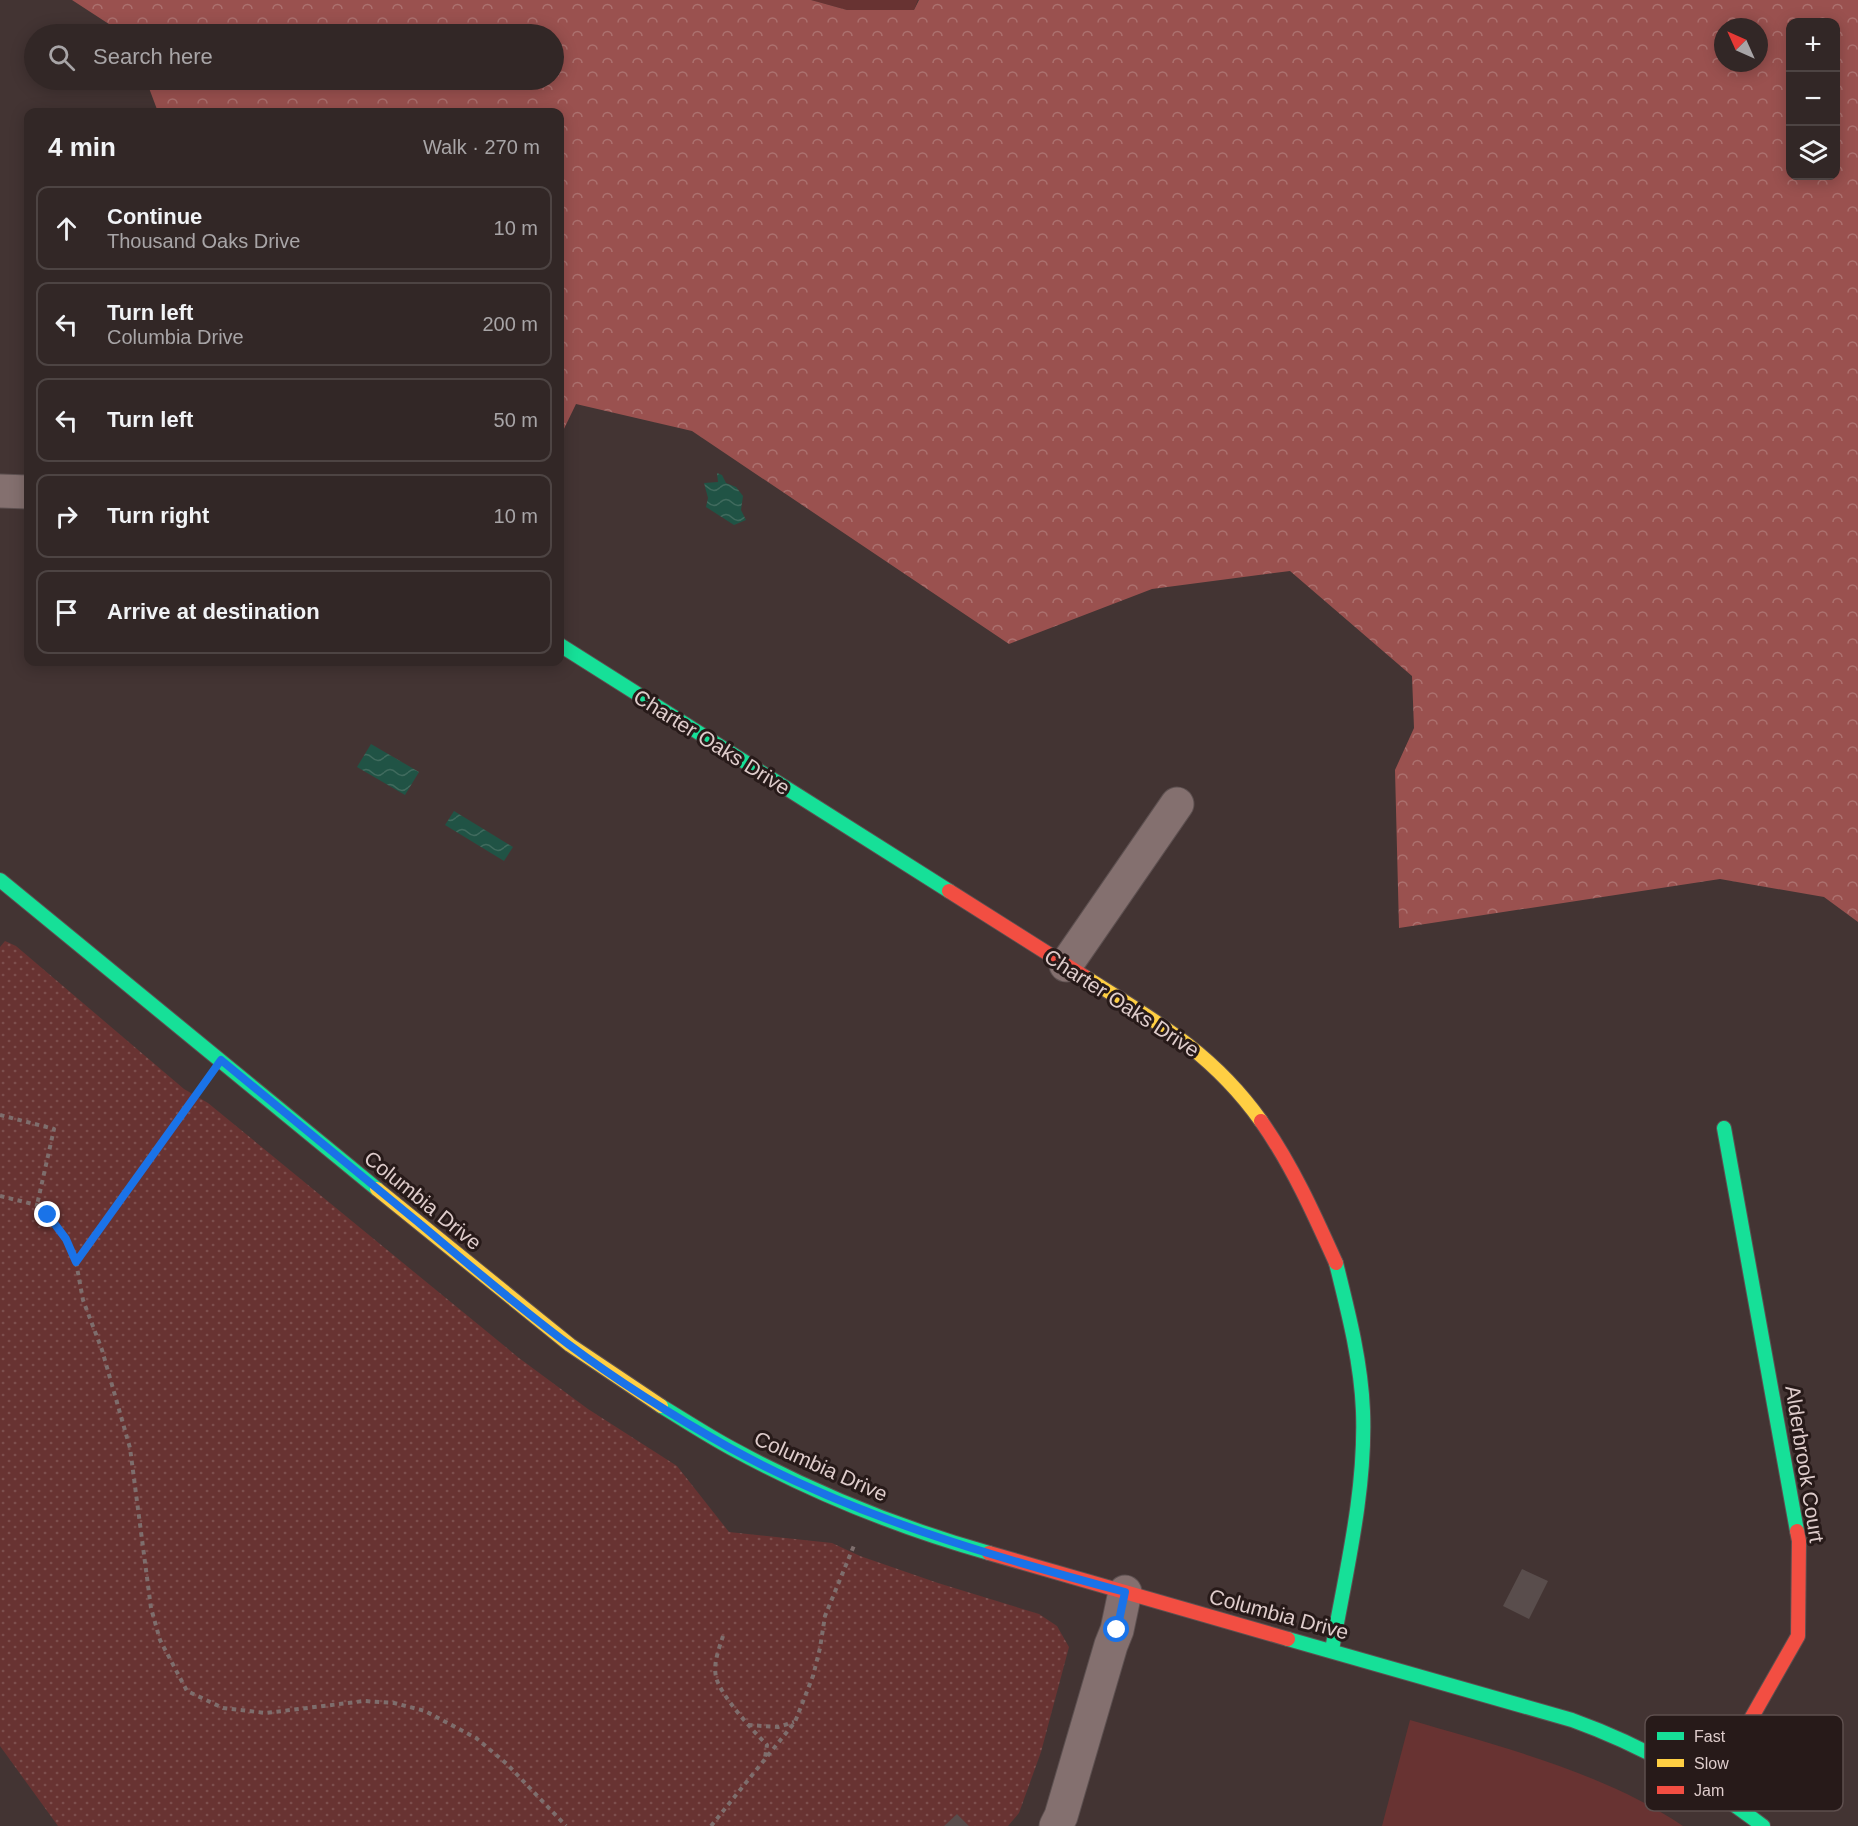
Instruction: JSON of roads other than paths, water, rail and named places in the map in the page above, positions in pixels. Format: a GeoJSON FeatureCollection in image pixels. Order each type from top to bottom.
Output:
{"type":"FeatureCollection","features":[{"type":"Feature","properties":{"kind":"street"},"geometry":{"type":"LineString","coordinates":[[0,491],[24,492]]}},
{"type":"Feature","properties":{"kind":"street","name":"Charter Oaks Drive"},"geometry":{"type":"LineString","coordinates":[[564,648],[1169,1030],[1206,1058],[1242,1094],[1279,1146],[1306,1197],[1336,1263],[1353,1330],[1363,1410],[1361,1486],[1332,1650]]}},
{"type":"Feature","properties":{"kind":"street"},"geometry":{"type":"LineString","coordinates":[[1066,965],[1177,804]]}},
{"type":"Feature","properties":{"kind":"street","name":"Columbia Drive"},"geometry":{"type":"LineString","coordinates":[[0,880],[570,1345],[635,1389],[731,1448],[816,1490],[971,1548],[1572,1720],[1623,1739],[1645,1750]]}},
{"type":"Feature","properties":{"kind":"street","name":"Alderbrook Court"},"geometry":{"type":"LineString","coordinates":[[1724,1128],[1799,1541],[1798,1636],[1753,1715]]}},
{"type":"Feature","properties":{"kind":"street"},"geometry":{"type":"LineString","coordinates":[[1056,1826],[1061,1816],[1117,1630],[1125,1592]]}},
{"type":"Feature","properties":{"kind":"street","name":"Columbia Drive"},"geometry":{"type":"LineString","coordinates":[[1743,1811],[1763,1826]]}},
{"type":"Feature","properties":{"kind":"water"},"geometry":{"type":"Polygon","coordinates":[[[717,473],[722,475],[726,483],[736,487],[743,496],[741,510],[746,520],[734,525],[706,507],[708,498],[704,483],[718,482],[717,473]]]}},
{"type":"Feature","properties":{"kind":"water"},"geometry":{"type":"Polygon","coordinates":[[[371,744],[419,772],[405,795],[357,767],[371,744]]]}},
{"type":"Feature","properties":{"kind":"water"},"geometry":{"type":"Polygon","coordinates":[[[454,811],[513,847],[504,861],[445,825],[454,811]]]}}]}
